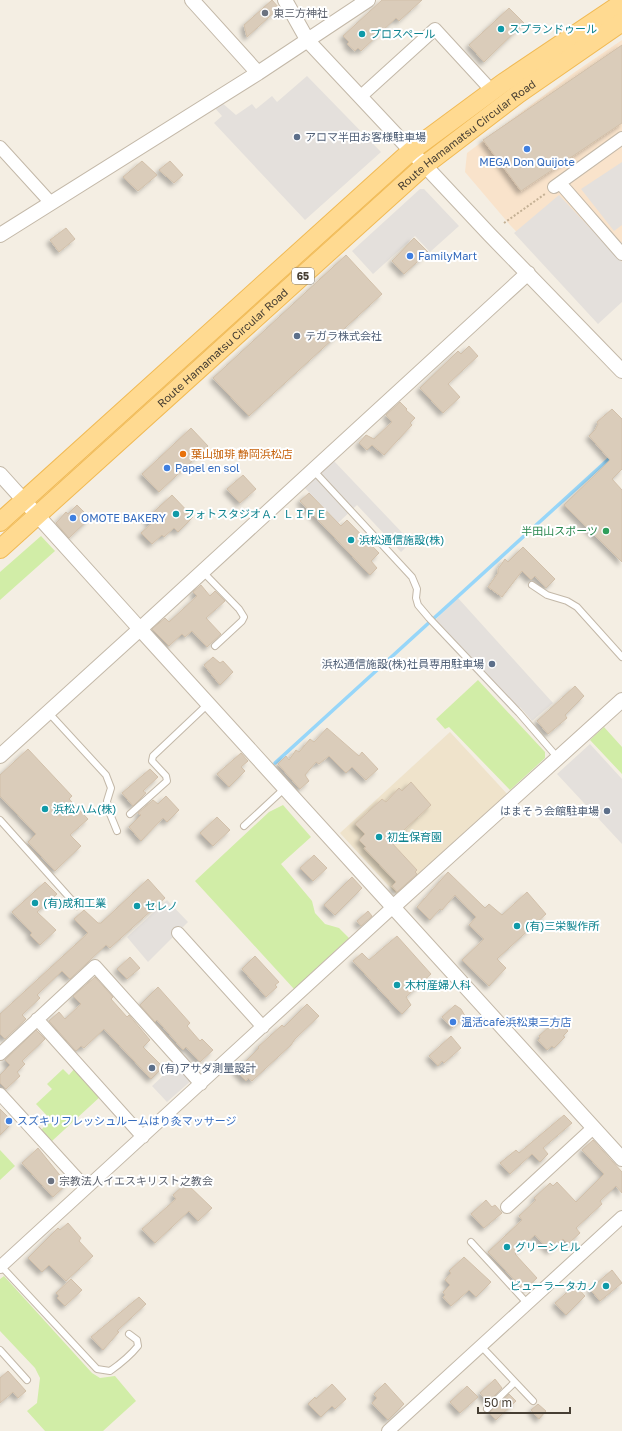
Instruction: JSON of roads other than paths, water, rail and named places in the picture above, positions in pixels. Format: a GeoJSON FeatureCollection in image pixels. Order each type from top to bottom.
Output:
{"type":"FeatureCollection","features":[{"type":"Feature","properties":{"kind":"main road","name":"Route Hamamatsu Circular Road"},"geometry":{"type":"LineString","coordinates":[[0,522],[411,151],[492,91],[622,3]]}},
{"type":"Feature","properties":{"kind":"main road","name":"Route Hamamatsu Circular Road"},"geometry":{"type":"LineString","coordinates":[[0,549],[425,165],[518,94],[622,22]]}},
{"type":"Feature","properties":{"kind":"street"},"geometry":{"type":"LineString","coordinates":[[192,0],[258,73]]}},
{"type":"Feature","properties":{"kind":"street"},"geometry":{"type":"LineString","coordinates":[[285,0],[308,41],[528,273],[620,364]]}},
{"type":"Feature","properties":{"kind":"street"},"geometry":{"type":"LineString","coordinates":[[0,235],[258,73],[368,0]]}},
{"type":"Feature","properties":{"kind":"street"},"geometry":{"type":"LineString","coordinates":[[360,97],[435,29],[492,91]]}},
{"type":"Feature","properties":{"kind":"street"},"geometry":{"type":"LineString","coordinates":[[620,248],[557,185],[622,138]]}},
{"type":"Feature","properties":{"kind":"street"},"geometry":{"type":"LineString","coordinates":[[0,147],[51,203]]}},
{"type":"Feature","properties":{"kind":"street"},"geometry":{"type":"LineString","coordinates":[[0,756],[528,273]]}},
{"type":"Feature","properties":{"kind":"street"},"geometry":{"type":"LineString","coordinates":[[0,474],[593,1128],[622,1158]]}},
{"type":"Feature","properties":{"kind":"street"},"geometry":{"type":"LineString","coordinates":[[0,1266],[202,1084],[393,907],[622,700]]}},
{"type":"Feature","properties":{"kind":"street"},"geometry":{"type":"LineString","coordinates":[[178,933],[263,1027]]}},
{"type":"Feature","properties":{"kind":"street"},"geometry":{"type":"LineString","coordinates":[[0,1054],[95,966],[202,1084]]}},
{"type":"Feature","properties":{"kind":"street"},"geometry":{"type":"LineString","coordinates":[[37,1019],[143,1137]]}},
{"type":"Feature","properties":{"kind":"street"},"geometry":{"type":"LineString","coordinates":[[0,1094],[86,1188]]}},
{"type":"Feature","properties":{"kind":"street"},"geometry":{"type":"LineString","coordinates":[[507,1207],[593,1128]]}},
{"type":"Feature","properties":{"kind":"street"},"geometry":{"type":"LineString","coordinates":[[388,1431],[622,1217]]}},
{"type":"Feature","properties":{"kind":"lane"},"geometry":{"type":"LineString","coordinates":[[313,470],[412,577],[417,589],[416,598],[418,605],[430,620],[519,713],[558,758]]}},
{"type":"Feature","properties":{"kind":"lane"},"geometry":{"type":"LineString","coordinates":[[203,571],[239,609],[244,617],[242,621],[215,646]]}},
{"type":"Feature","properties":{"kind":"lane"},"geometry":{"type":"LineString","coordinates":[[532,585],[547,595],[567,601],[577,607],[622,657]]}},
{"type":"Feature","properties":{"kind":"lane"},"geometry":{"type":"LineString","coordinates":[[130,814],[167,781],[166,776],[152,761],[153,756],[208,704]]}},
{"type":"Feature","properties":{"kind":"lane"},"geometry":{"type":"LineString","coordinates":[[48,712],[106,775],[111,788],[107,801],[108,809],[117,831]]}},
{"type":"Feature","properties":{"kind":"lane"},"geometry":{"type":"LineString","coordinates":[[244,826],[284,788]]}},
{"type":"Feature","properties":{"kind":"lane"},"geometry":{"type":"LineString","coordinates":[[0,820],[78,906]]}},
{"type":"Feature","properties":{"kind":"lane"},"geometry":{"type":"LineString","coordinates":[[470,1242],[527,1303]]}},
{"type":"Feature","properties":{"kind":"lane"},"geometry":{"type":"LineString","coordinates":[[0,1266],[97,1369],[110,1371],[121,1364],[134,1351],[138,1346],[137,1340],[129,1334]]}},
{"type":"Feature","properties":{"kind":"lane"},"geometry":{"type":"LineString","coordinates":[[481,1346],[533,1402]]}},
{"type":"Feature","properties":{"kind":"lane"},"geometry":{"type":"LineString","coordinates":[[0,1350],[27,1380]]}},
{"type":"Feature","properties":{"kind":"lane"},"geometry":{"type":"LineString","coordinates":[[487,1408],[515,1382]]}},
{"type":"Feature","properties":{"kind":"waterway"},"geometry":{"type":"LineString","coordinates":[[275,763],[612,456]]}},
{"type":"Feature","properties":{"kind":"place","name":"東三方神社"},"geometry":{"type":"Point","coordinates":[265,13]}},
{"type":"Feature","properties":{"kind":"place","name":"スプランドゥール"},"geometry":{"type":"Point","coordinates":[501,29]}},
{"type":"Feature","properties":{"kind":"place","name":"プロスペール"},"geometry":{"type":"Point","coordinates":[362,34]}},
{"type":"Feature","properties":{"kind":"place","name":"アロマ半田お客様駐車場"},"geometry":{"type":"Point","coordinates":[297,137]}},
{"type":"Feature","properties":{"kind":"place","name":"MEGA Don Quijote"},"geometry":{"type":"Point","coordinates":[527,149]}},
{"type":"Feature","properties":{"kind":"place","name":"FamilyMart"},"geometry":{"type":"Point","coordinates":[410,256]}},
{"type":"Feature","properties":{"kind":"place","name":"テガラ株式会社"},"geometry":{"type":"Point","coordinates":[297,336]}},
{"type":"Feature","properties":{"kind":"place","name":"葉山珈琲 静岡浜松店"},"geometry":{"type":"Point","coordinates":[183,454]}},
{"type":"Feature","properties":{"kind":"place","name":"Papel en sol"},"geometry":{"type":"Point","coordinates":[167,468]}},
{"type":"Feature","properties":{"kind":"place","name":"フォトスタジオＡ．ＬＩＦＥ"},"geometry":{"type":"Point","coordinates":[176,514]}},
{"type":"Feature","properties":{"kind":"place","name":"OMOTE BAKERY"},"geometry":{"type":"Point","coordinates":[73,518]}},
{"type":"Feature","properties":{"kind":"place","name":"半田山スポーツ"},"geometry":{"type":"Point","coordinates":[606,531]}},
{"type":"Feature","properties":{"kind":"place","name":"浜松通信施設(株)"},"geometry":{"type":"Point","coordinates":[351,540]}},
{"type":"Feature","properties":{"kind":"place","name":"浜松通信施設(株)社員専用駐車場"},"geometry":{"type":"Point","coordinates":[492,664]}},
{"type":"Feature","properties":{"kind":"place","name":"浜松ハム(株)"},"geometry":{"type":"Point","coordinates":[45,809]}},
{"type":"Feature","properties":{"kind":"place","name":"はまそう会館駐車場"},"geometry":{"type":"Point","coordinates":[607,811]}},
{"type":"Feature","properties":{"kind":"place","name":"初生保育園"},"geometry":{"type":"Point","coordinates":[379,837]}},
{"type":"Feature","properties":{"kind":"place","name":"(有)成和工業"},"geometry":{"type":"Point","coordinates":[35,903]}},
{"type":"Feature","properties":{"kind":"place","name":"セレノ"},"geometry":{"type":"Point","coordinates":[137,906]}},
{"type":"Feature","properties":{"kind":"place","name":"(有)三栄製作所"},"geometry":{"type":"Point","coordinates":[517,926]}},
{"type":"Feature","properties":{"kind":"place","name":"木村産婦人科"},"geometry":{"type":"Point","coordinates":[397,985]}},
{"type":"Feature","properties":{"kind":"place","name":"温活cafe浜松東三方店"},"geometry":{"type":"Point","coordinates":[453,1022]}},
{"type":"Feature","properties":{"kind":"place","name":"(有)アサダ測量設計"},"geometry":{"type":"Point","coordinates":[152,1068]}},
{"type":"Feature","properties":{"kind":"place","name":"スズキリフレッシュルームはり灸マッサージ"},"geometry":{"type":"Point","coordinates":[9,1121]}},
{"type":"Feature","properties":{"kind":"place","name":"宗教法人イエスキリスト之教会"},"geometry":{"type":"Point","coordinates":[51,1181]}},
{"type":"Feature","properties":{"kind":"place","name":"グリーンヒル"},"geometry":{"type":"Point","coordinates":[507,1247]}},
{"type":"Feature","properties":{"kind":"place","name":"ビューラータカノ"},"geometry":{"type":"Point","coordinates":[606,1286]}}]}
